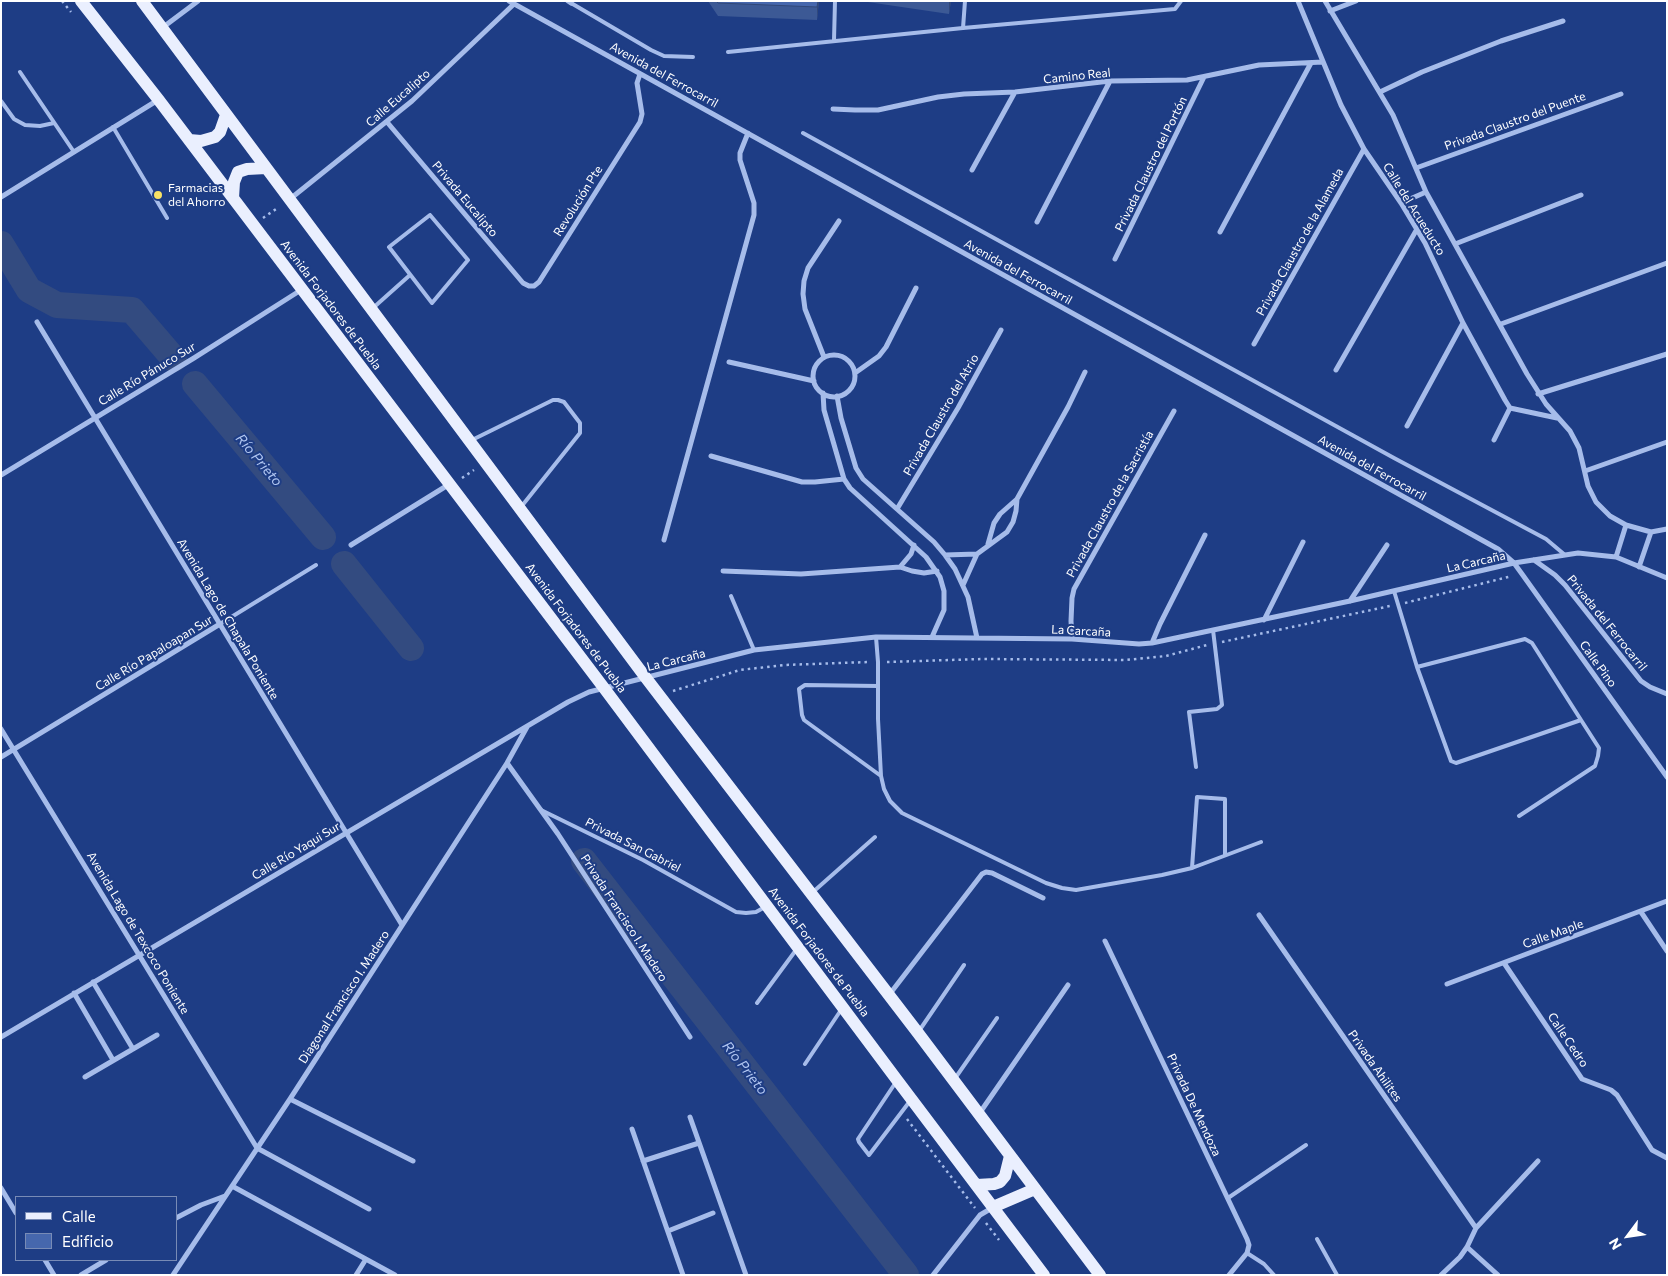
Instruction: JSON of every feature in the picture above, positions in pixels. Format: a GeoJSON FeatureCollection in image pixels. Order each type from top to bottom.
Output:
{"type":"FeatureCollection","features":[{"type":"Feature","properties":{"kind":"main road","name":"Avenida Forjadores de Puebla"},"geometry":{"type":"LineString","coordinates":[[81,1],[158,99],[450,484],[1044,1275]]}},
{"type":"Feature","properties":{"kind":"main road","name":"Avenida Forjadores de Puebla"},"geometry":{"type":"LineString","coordinates":[[142,1],[646,678],[918,1033],[1100,1275]]}},
{"type":"Feature","properties":{"kind":"main road"},"geometry":{"type":"LineString","coordinates":[[189,140],[201,141],[214,137],[220,132],[226,115]]}},
{"type":"Feature","properties":{"kind":"main road"},"geometry":{"type":"LineString","coordinates":[[233,198],[234,182],[238,172],[247,169],[266,168]]}},
{"type":"Feature","properties":{"kind":"main road"},"geometry":{"type":"LineString","coordinates":[[977,1185],[1000,1182],[1005,1176],[1010,1156]]}},
{"type":"Feature","properties":{"kind":"main road"},"geometry":{"type":"LineString","coordinates":[[993,1207],[1035,1189]]}},
{"type":"Feature","properties":{"kind":"street"},"geometry":{"type":"LineString","coordinates":[[162,28],[198,1]]}},
{"type":"Feature","properties":{"kind":"street","name":"Calle del Acueducto"},"geometry":{"type":"LineString","coordinates":[[1298,1],[1322,62],[1364,149],[1417,229],[1437,265],[1463,323],[1491,377],[1510,408]]}},
{"type":"Feature","properties":{"kind":"street","name":"Calle del Acueducto"},"geometry":{"type":"LineString","coordinates":[[1326,1],[1393,115],[1426,192],[1501,324],[1538,394],[1570,431],[1579,448],[1588,486],[1596,502],[1610,516],[1626,525],[1651,532]]}},
{"type":"Feature","properties":{"kind":"street"},"geometry":{"type":"LineString","coordinates":[[1330,10],[1356,1]]}},
{"type":"Feature","properties":{"kind":"street","name":"Avenida del Ferrocarril"},"geometry":{"type":"LineString","coordinates":[[512,3],[1489,544],[1514,563]]}},
{"type":"Feature","properties":{"kind":"street","name":"Calle Eucalipto"},"geometry":{"type":"LineString","coordinates":[[289,199],[412,101],[512,3]]}},
{"type":"Feature","properties":{"kind":"street"},"geometry":{"type":"LineString","coordinates":[[1380,92],[1422,72],[1501,41],[1563,21]]}},
{"type":"Feature","properties":{"kind":"street","name":"Camino Real"},"geometry":{"type":"LineString","coordinates":[[834,109],[878,110],[946,96],[1016,92],[1110,82],[1187,80],[1259,65],[1322,62]]}},
{"type":"Feature","properties":{"kind":"street"},"geometry":{"type":"LineString","coordinates":[[1220,232],[1311,63]]}},
{"type":"Feature","properties":{"kind":"street","name":"Revolución Pte"},"geometry":{"type":"LineString","coordinates":[[529,286],[534,286],[539,282],[640,122],[642,114],[637,83],[640,74]]}},
{"type":"Feature","properties":{"kind":"street","name":"Privada Claustro del Portón"},"geometry":{"type":"LineString","coordinates":[[1114,259],[1204,77]]}},
{"type":"Feature","properties":{"kind":"street"},"geometry":{"type":"LineString","coordinates":[[1036,222],[1110,82]]}},
{"type":"Feature","properties":{"kind":"street"},"geometry":{"type":"LineString","coordinates":[[972,170],[1016,92]]}},
{"type":"Feature","properties":{"kind":"street","name":"Privada Claustro del Puente"},"geometry":{"type":"LineString","coordinates":[[1416,168],[1621,94]]}},
{"type":"Feature","properties":{"kind":"street"},"geometry":{"type":"LineString","coordinates":[[1,197],[158,99]]}},
{"type":"Feature","properties":{"kind":"street","name":"Privada Eucalipto"},"geometry":{"type":"LineString","coordinates":[[387,122],[523,283],[529,286]]}},
{"type":"Feature","properties":{"kind":"street"},"geometry":{"type":"LineString","coordinates":[[664,540],[754,215],[754,203],[740,160],[740,153],[748,133]]}},
{"type":"Feature","properties":{"kind":"street","name":"Privada Claustro de la Alameda"},"geometry":{"type":"LineString","coordinates":[[1254,344],[1364,149]]}},
{"type":"Feature","properties":{"kind":"street"},"geometry":{"type":"LineString","coordinates":[[1401,203],[1426,192]]}},
{"type":"Feature","properties":{"kind":"street"},"geometry":{"type":"LineString","coordinates":[[1456,244],[1581,195]]}},
{"type":"Feature","properties":{"kind":"street"},"geometry":{"type":"LineString","coordinates":[[824,357],[805,309],[803,287],[808,268],[839,221]]}},
{"type":"Feature","properties":{"kind":"street"},"geometry":{"type":"LineString","coordinates":[[1336,370],[1417,229]]}},
{"type":"Feature","properties":{"kind":"street"},"geometry":{"type":"LineString","coordinates":[[1501,324],[1667,263]]}},
{"type":"Feature","properties":{"kind":"street"},"geometry":{"type":"LineString","coordinates":[[854,373],[879,356],[886,347],[916,288]]}},
{"type":"Feature","properties":{"kind":"street","name":"Calle Río Pánuco Sur"},"geometry":{"type":"LineString","coordinates":[[1,475],[302,289]]}},
{"type":"Feature","properties":{"kind":"street","name":"Avenida Lago de Chapala Poniente"},"geometry":{"type":"LineString","coordinates":[[37,322],[402,925]]}},
{"type":"Feature","properties":{"kind":"street"},"geometry":{"type":"LineString","coordinates":[[1406,426],[1463,323]]}},
{"type":"Feature","properties":{"kind":"street","name":"Privada Claustro del Atrio"},"geometry":{"type":"LineString","coordinates":[[897,509],[958,408],[1001,330]]}},
{"type":"Feature","properties":{"kind":"street"},"geometry":{"type":"LineString","coordinates":[[1538,394],[1667,354]]}},
{"type":"Feature","properties":{"kind":"street"},"geometry":{"type":"LineString","coordinates":[[838,355],[844,357],[853,366],[854,373],[854,379],[849,390],[837,396],[823,393],[814,381],[815,367],[824,357],[838,355]]}},
{"type":"Feature","properties":{"kind":"street"},"geometry":{"type":"LineString","coordinates":[[730,362],[814,381]]}},
{"type":"Feature","properties":{"kind":"street"},"geometry":{"type":"LineString","coordinates":[[988,544],[990,533],[1000,514],[1017,499],[1085,372]]}},
{"type":"Feature","properties":{"kind":"street"},"geometry":{"type":"LineString","coordinates":[[823,393],[824,410],[844,478],[850,488],[926,557],[941,582],[944,610],[932,637]]}},
{"type":"Feature","properties":{"kind":"street"},"geometry":{"type":"LineString","coordinates":[[837,396],[841,418],[856,468],[863,478],[934,542],[945,555],[963,585],[970,605],[977,638]]}},
{"type":"Feature","properties":{"kind":"street"},"geometry":{"type":"LineString","coordinates":[[1494,440],[1510,408],[1557,418]]}},
{"type":"Feature","properties":{"kind":"street","name":"Privada Claustro de la Sacristía"},"geometry":{"type":"LineString","coordinates":[[1072,639],[1071,621],[1074,589],[1174,410]]}},
{"type":"Feature","properties":{"kind":"street"},"geometry":{"type":"LineString","coordinates":[[1585,470],[1667,442]]}},
{"type":"Feature","properties":{"kind":"street"},"geometry":{"type":"LineString","coordinates":[[711,456],[802,482],[844,478]]}},
{"type":"Feature","properties":{"kind":"street"},"geometry":{"type":"LineString","coordinates":[[351,545],[450,484]]}},
{"type":"Feature","properties":{"kind":"street"},"geometry":{"type":"LineString","coordinates":[[963,585],[977,554],[988,544],[1007,532],[1013,522],[1017,499]]}},
{"type":"Feature","properties":{"kind":"street"},"geometry":{"type":"LineString","coordinates":[[1616,558],[1626,525]]}},
{"type":"Feature","properties":{"kind":"street"},"geometry":{"type":"LineString","coordinates":[[1639,567],[1651,532],[1667,528]]}},
{"type":"Feature","properties":{"kind":"street"},"geometry":{"type":"LineString","coordinates":[[1152,643],[1205,535]]}},
{"type":"Feature","properties":{"kind":"street"},"geometry":{"type":"LineString","coordinates":[[1264,620],[1303,542]]}},
{"type":"Feature","properties":{"kind":"street"},"geometry":{"type":"LineString","coordinates":[[1350,601],[1387,545]]}},
{"type":"Feature","properties":{"kind":"street"},"geometry":{"type":"LineString","coordinates":[[900,567],[911,554],[914,546]]}},
{"type":"Feature","properties":{"kind":"street"},"geometry":{"type":"LineString","coordinates":[[1565,555],[1578,553],[1616,558],[1667,578]]}},
{"type":"Feature","properties":{"kind":"street"},"geometry":{"type":"LineString","coordinates":[[945,555],[977,554]]}},
{"type":"Feature","properties":{"kind":"street","name":"La Carcaña"},"geometry":{"type":"LineString","coordinates":[[604,688],[754,650],[876,637],[1072,639],[1139,644],[1152,643],[1350,601],[1514,563],[1565,555]]}},
{"type":"Feature","properties":{"kind":"street","name":"Privada del Ferrocarril"},"geometry":{"type":"LineString","coordinates":[[1534,560],[1565,585],[1641,681],[1667,694]]}},
{"type":"Feature","properties":{"kind":"street","name":"Calle Pino"},"geometry":{"type":"LineString","coordinates":[[1514,563],[1667,777]]}},
{"type":"Feature","properties":{"kind":"street"},"geometry":{"type":"LineString","coordinates":[[723,571],[801,574],[900,567],[912,572],[936,571]]}},
{"type":"Feature","properties":{"kind":"street","name":"Calle Río Papaloapan Sur"},"geometry":{"type":"LineString","coordinates":[[1,757],[220,624]]}},
{"type":"Feature","properties":{"kind":"street","name":"Calle Río Yaqui Sur"},"geometry":{"type":"LineString","coordinates":[[1,1037],[568,702],[589,692],[604,688]]}},
{"type":"Feature","properties":{"kind":"street","name":"Diagonal Francisco I. Madero"},"geometry":{"type":"LineString","coordinates":[[173,1275],[290,1099],[507,763],[527,727]]}},
{"type":"Feature","properties":{"kind":"street","name":"Avenida Lago de Texcoco Poniente"},"geometry":{"type":"LineString","coordinates":[[1,728],[257,1148]]}},
{"type":"Feature","properties":{"kind":"street","name":"Privada San Gabriel"},"geometry":{"type":"LineString","coordinates":[[507,763],[541,810]]}},
{"type":"Feature","properties":{"kind":"street","name":"Privada Francisco I. Madero"},"geometry":{"type":"LineString","coordinates":[[541,810],[690,1037]]}},
{"type":"Feature","properties":{"kind":"street"},"geometry":{"type":"LineString","coordinates":[[888,995],[982,874],[986,872],[992,873],[1043,898]]}},
{"type":"Feature","properties":{"kind":"street","name":"Calle Maple"},"geometry":{"type":"LineString","coordinates":[[1447,984],[1667,901]]}},
{"type":"Feature","properties":{"kind":"street"},"geometry":{"type":"LineString","coordinates":[[1641,912],[1667,951]]}},
{"type":"Feature","properties":{"kind":"street","name":"Privada Ahilites"},"geometry":{"type":"LineString","coordinates":[[1259,915],[1476,1228]]}},
{"type":"Feature","properties":{"kind":"street","name":"Privada De Mendoza"},"geometry":{"type":"LineString","coordinates":[[1105,941],[1247,1239],[1249,1245],[1247,1252]]}},
{"type":"Feature","properties":{"kind":"street","name":"Calle Cedro"},"geometry":{"type":"LineString","coordinates":[[1504,963],[1582,1079],[1611,1090],[1616,1094],[1652,1150],[1667,1158]]}},
{"type":"Feature","properties":{"kind":"street"},"geometry":{"type":"LineString","coordinates":[[93,982],[133,1049]]}},
{"type":"Feature","properties":{"kind":"street"},"geometry":{"type":"LineString","coordinates":[[979,1115],[1068,985]]}},
{"type":"Feature","properties":{"kind":"street"},"geometry":{"type":"LineString","coordinates":[[74,993],[113,1060]]}},
{"type":"Feature","properties":{"kind":"street"},"geometry":{"type":"LineString","coordinates":[[85,1077],[157,1035]]}},
{"type":"Feature","properties":{"kind":"street"},"geometry":{"type":"LineString","coordinates":[[290,1099],[413,1161]]}},
{"type":"Feature","properties":{"kind":"street"},"geometry":{"type":"LineString","coordinates":[[690,1116],[746,1275]]}},
{"type":"Feature","properties":{"kind":"street"},"geometry":{"type":"LineString","coordinates":[[632,1129],[683,1275]]}},
{"type":"Feature","properties":{"kind":"street"},"geometry":{"type":"LineString","coordinates":[[643,1161],[698,1143]]}},
{"type":"Feature","properties":{"kind":"street"},"geometry":{"type":"LineString","coordinates":[[257,1148],[369,1209]]}},
{"type":"Feature","properties":{"kind":"street"},"geometry":{"type":"LineString","coordinates":[[1440,1275],[1460,1257],[1476,1228],[1538,1161]]}},
{"type":"Feature","properties":{"kind":"street"},"geometry":{"type":"LineString","coordinates":[[232,1186],[395,1275]]}},
{"type":"Feature","properties":{"kind":"street"},"geometry":{"type":"LineString","coordinates":[[1,1188],[15,1211]]}},
{"type":"Feature","properties":{"kind":"street"},"geometry":{"type":"LineString","coordinates":[[178,1217],[201,1205],[225,1196]]}},
{"type":"Feature","properties":{"kind":"street"},"geometry":{"type":"LineString","coordinates":[[934,1275],[980,1215],[993,1207]]}},
{"type":"Feature","properties":{"kind":"street"},"geometry":{"type":"LineString","coordinates":[[668,1231],[712,1213]]}},
{"type":"Feature","properties":{"kind":"street"},"geometry":{"type":"LineString","coordinates":[[1467,1247],[1498,1275]]}},
{"type":"Feature","properties":{"kind":"street"},"geometry":{"type":"LineString","coordinates":[[1229,1275],[1247,1252]]}},
{"type":"Feature","properties":{"kind":"street"},"geometry":{"type":"LineString","coordinates":[[356,1275],[366,1259]]}},
{"type":"Feature","properties":{"kind":"street"},"geometry":{"type":"LineString","coordinates":[[46,1261],[54,1275]]}},
{"type":"Feature","properties":{"kind":"street"},"geometry":{"type":"LineString","coordinates":[[81,1275],[104,1261]]}},
{"type":"Feature","properties":{"kind":"lane"},"geometry":{"type":"LineString","coordinates":[[834,40],[835,1]]}},
{"type":"Feature","properties":{"kind":"lane"},"geometry":{"type":"LineString","coordinates":[[963,28],[965,1]]}},
{"type":"Feature","properties":{"kind":"lane"},"geometry":{"type":"LineString","coordinates":[[728,52],[834,40],[1175,8],[1181,1]]}},
{"type":"Feature","properties":{"kind":"lane"},"geometry":{"type":"LineString","coordinates":[[570,2],[664,56],[693,57]]}},
{"type":"Feature","properties":{"kind":"lane"},"geometry":{"type":"LineString","coordinates":[[20,72],[74,152]]}},
{"type":"Feature","properties":{"kind":"lane"},"geometry":{"type":"LineString","coordinates":[[1,101],[14,119],[24,125],[40,126],[54,123]]}},
{"type":"Feature","properties":{"kind":"lane"},"geometry":{"type":"LineString","coordinates":[[113,127],[167,218]]}},
{"type":"Feature","properties":{"kind":"lane"},"geometry":{"type":"LineString","coordinates":[[803,133],[1394,458],[1546,539],[1565,555]]}},
{"type":"Feature","properties":{"kind":"lane"},"geometry":{"type":"LineString","coordinates":[[430,215],[468,260],[432,303],[410,275],[389,247],[430,215]]}},
{"type":"Feature","properties":{"kind":"lane"},"geometry":{"type":"LineString","coordinates":[[371,310],[410,275]]}},
{"type":"Feature","properties":{"kind":"lane"},"geometry":{"type":"LineString","coordinates":[[470,441],[553,400],[564,402],[580,423],[580,433],[519,509]]}},
{"type":"Feature","properties":{"kind":"lane","name":"Calle Río Papaloapan Sur"},"geometry":{"type":"LineString","coordinates":[[220,624],[316,565]]}},
{"type":"Feature","properties":{"kind":"lane"},"geometry":{"type":"LineString","coordinates":[[1394,591],[1417,667],[1450,759],[1456,763],[1581,720]]}},
{"type":"Feature","properties":{"kind":"lane"},"geometry":{"type":"LineString","coordinates":[[731,596],[754,650]]}},
{"type":"Feature","properties":{"kind":"lane"},"geometry":{"type":"LineString","coordinates":[[1196,767],[1189,712],[1217,709],[1222,705],[1212,630]]}},
{"type":"Feature","properties":{"kind":"lane"},"geometry":{"type":"LineString","coordinates":[[876,637],[878,719],[882,776],[884,789],[890,800],[902,813],[1046,883],[1076,890],[1192,868],[1261,842]]}},
{"type":"Feature","properties":{"kind":"lane"},"geometry":{"type":"LineString","coordinates":[[1417,667],[1525,639],[1532,643],[1599,748],[1595,766],[1519,816]]}},
{"type":"Feature","properties":{"kind":"lane"},"geometry":{"type":"LineString","coordinates":[[878,686],[805,685],[798,689],[804,720],[882,776]]}},
{"type":"Feature","properties":{"kind":"lane"},"geometry":{"type":"LineString","coordinates":[[1192,868],[1198,797],[1225,799],[1225,855]]}},
{"type":"Feature","properties":{"kind":"lane","name":"Privada San Gabriel"},"geometry":{"type":"LineString","coordinates":[[541,810],[643,860],[736,912],[756,912],[767,906]]}},
{"type":"Feature","properties":{"kind":"lane"},"geometry":{"type":"LineString","coordinates":[[811,894],[875,837]]}},
{"type":"Feature","properties":{"kind":"lane"},"geometry":{"type":"LineString","coordinates":[[757,1003],[798,948]]}},
{"type":"Feature","properties":{"kind":"lane"},"geometry":{"type":"LineString","coordinates":[[918,1033],[964,965]]}},
{"type":"Feature","properties":{"kind":"lane"},"geometry":{"type":"LineString","coordinates":[[805,1064],[842,1008]]}},
{"type":"Feature","properties":{"kind":"lane"},"geometry":{"type":"LineString","coordinates":[[953,1081],[997,1018]]}},
{"type":"Feature","properties":{"kind":"lane"},"geometry":{"type":"LineString","coordinates":[[897,1080],[858,1139],[869,1155],[911,1099]]}},
{"type":"Feature","properties":{"kind":"lane"},"geometry":{"type":"LineString","coordinates":[[1228,1198],[1306,1145]]}},
{"type":"Feature","properties":{"kind":"lane"},"geometry":{"type":"LineString","coordinates":[[1316,1239],[1337,1275]]}},
{"type":"Feature","properties":{"kind":"lane"},"geometry":{"type":"LineString","coordinates":[[1247,1252],[1264,1264],[1274,1275]]}},
{"type":"Feature","properties":{"kind":"path"},"geometry":{"type":"LineString","coordinates":[[254,225],[289,199]]}},
{"type":"Feature","properties":{"kind":"path"},"geometry":{"type":"LineString","coordinates":[[450,484],[486,463]]}},
{"type":"Feature","properties":{"kind":"building"},"geometry":{"type":"Polygon","coordinates":[[[716,1],[818,1],[817,7],[718,3],[716,1]]]}},
{"type":"Feature","properties":{"kind":"waterway","name":"Río Prieto"},"geometry":{"type":"LineString","coordinates":[[1,244],[29,290],[57,305],[132,310],[174,359]]}},
{"type":"Feature","properties":{"kind":"waterway","name":"Río Prieto"},"geometry":{"type":"LineString","coordinates":[[195,384],[323,537]]}},
{"type":"Feature","properties":{"kind":"waterway","name":"Río Prieto"},"geometry":{"type":"LineString","coordinates":[[344,564],[411,648]]}},
{"type":"Feature","properties":{"kind":"waterway","name":"Río Prieto"},"geometry":{"type":"LineString","coordinates":[[584,861],[906,1275]]}},
{"type":"Feature","properties":{"kind":"place","name":"Farmacias del Ahorro"},"geometry":{"type":"Point","coordinates":[158,195]}}]}
